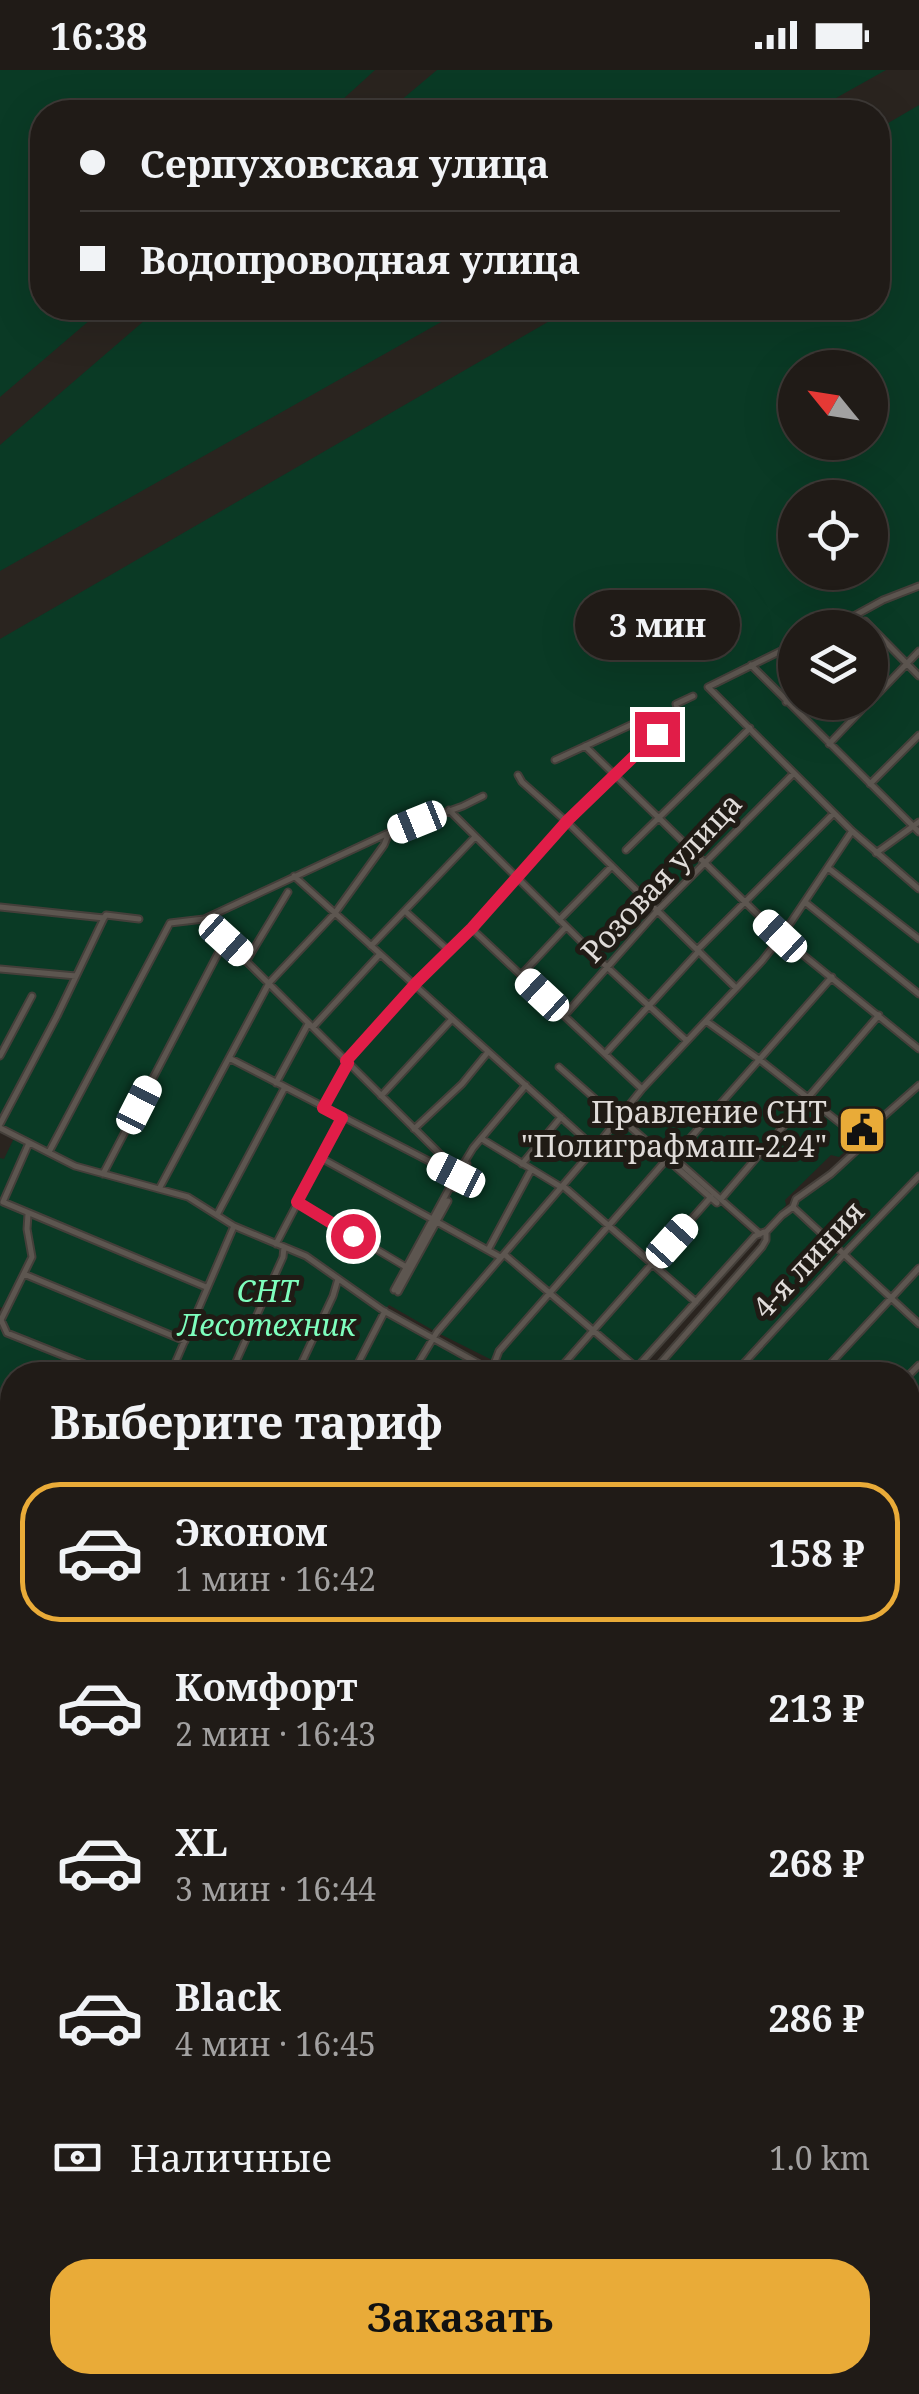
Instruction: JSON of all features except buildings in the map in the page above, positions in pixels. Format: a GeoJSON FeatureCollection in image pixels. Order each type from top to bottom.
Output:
{"type":"FeatureCollection","features":[{"type":"Feature","properties":{"kind":"street"},"geometry":{"type":"LineString","coordinates":[[864,610],[919,586]]}},
{"type":"Feature","properties":{"kind":"street"},"geometry":{"type":"LineString","coordinates":[[888,644],[919,676]]}},
{"type":"Feature","properties":{"kind":"street"},"geometry":{"type":"LineString","coordinates":[[888,683],[919,650]]}},
{"type":"Feature","properties":{"kind":"street"},"geometry":{"type":"LineString","coordinates":[[778,652],[708,687],[852,831],[919,889]]}},
{"type":"Feature","properties":{"kind":"street"},"geometry":{"type":"LineString","coordinates":[[750,664],[778,694]]}},
{"type":"Feature","properties":{"kind":"street"},"geometry":{"type":"LineString","coordinates":[[323,1108],[347,1062],[414,985],[472,928],[567,822],[678,713],[676,704],[692,696]]}},
{"type":"Feature","properties":{"kind":"street"},"geometry":{"type":"LineString","coordinates":[[555,760],[650,716]]}},
{"type":"Feature","properties":{"kind":"street"},"geometry":{"type":"LineString","coordinates":[[804,720],[917,827],[876,853]]}},
{"type":"Feature","properties":{"kind":"street"},"geometry":{"type":"LineString","coordinates":[[829,744],[852,720]]}},
{"type":"Feature","properties":{"kind":"street"},"geometry":{"type":"LineString","coordinates":[[626,850],[750,728]]}},
{"type":"Feature","properties":{"kind":"street"},"geometry":{"type":"LineString","coordinates":[[870,784],[919,735]]}},
{"type":"Feature","properties":{"kind":"street"},"geometry":{"type":"LineString","coordinates":[[585,746],[781,937],[919,1049]]}},
{"type":"Feature","properties":{"kind":"street","name":"Розовая улица"},"geometry":{"type":"LineString","coordinates":[[564,1016],[658,910],[794,772]]}},
{"type":"Feature","properties":{"kind":"street"},"geometry":{"type":"LineString","coordinates":[[518,775],[736,988]]}},
{"type":"Feature","properties":{"kind":"street"},"geometry":{"type":"LineString","coordinates":[[48,1152],[170,923],[204,919],[389,833],[484,796]]}},
{"type":"Feature","properties":{"kind":"street"},"geometry":{"type":"LineString","coordinates":[[449,810],[687,1041]]}},
{"type":"Feature","properties":{"kind":"street"},"geometry":{"type":"LineString","coordinates":[[605,1054],[743,902],[834,813]]}},
{"type":"Feature","properties":{"kind":"street"},"geometry":{"type":"LineString","coordinates":[[418,1362],[432,1338],[642,1090],[781,937],[852,831]]}},
{"type":"Feature","properties":{"kind":"street"},"geometry":{"type":"LineString","coordinates":[[159,1190],[269,983],[334,913],[389,833]]}},
{"type":"Feature","properties":{"kind":"street"},"geometry":{"type":"LineString","coordinates":[[371,946],[475,837]]}},
{"type":"Feature","properties":{"kind":"street"},"geometry":{"type":"LineString","coordinates":[[560,920],[612,866]]}},
{"type":"Feature","properties":{"kind":"street"},"geometry":{"type":"LineString","coordinates":[[828,868],[919,939]]}},
{"type":"Feature","properties":{"kind":"street"},"geometry":{"type":"LineString","coordinates":[[294,876],[595,1148]]}},
{"type":"Feature","properties":{"kind":"street"},"geometry":{"type":"LineString","coordinates":[[248,960],[288,892]]}},
{"type":"Feature","properties":{"kind":"street"},"geometry":{"type":"LineString","coordinates":[[804,902],[919,994]]}},
{"type":"Feature","properties":{"kind":"street"},"geometry":{"type":"LineString","coordinates":[[0,907],[104,918]]}},
{"type":"Feature","properties":{"kind":"street"},"geometry":{"type":"LineString","coordinates":[[405,912],[449,950]]}},
{"type":"Feature","properties":{"kind":"street"},"geometry":{"type":"LineString","coordinates":[[139,919],[106,915],[0,1126],[75,1166],[188,1197],[234,1226],[306,1256],[384,1311],[474,1362]]}},
{"type":"Feature","properties":{"kind":"street"},"geometry":{"type":"LineString","coordinates":[[204,919],[458,1174]]}},
{"type":"Feature","properties":{"kind":"street"},"geometry":{"type":"LineString","coordinates":[[521,974],[566,927]]}},
{"type":"Feature","properties":{"kind":"street"},"geometry":{"type":"LineString","coordinates":[[472,928],[642,1090]]}},
{"type":"Feature","properties":{"kind":"street"},"geometry":{"type":"LineString","coordinates":[[102,1174],[225,940]]}},
{"type":"Feature","properties":{"kind":"street"},"geometry":{"type":"LineString","coordinates":[[276,1083],[311,1025],[380,954]]}},
{"type":"Feature","properties":{"kind":"street"},"geometry":{"type":"LineString","coordinates":[[0,969],[76,976]]}},
{"type":"Feature","properties":{"kind":"street"},"geometry":{"type":"LineString","coordinates":[[495,1362],[499,1351],[608,1226],[832,976]]}},
{"type":"Feature","properties":{"kind":"street"},"geometry":{"type":"LineString","coordinates":[[0,1056],[32,996]]}},
{"type":"Feature","properties":{"kind":"street"},"geometry":{"type":"LineString","coordinates":[[719,1201],[879,1015]]}},
{"type":"Feature","properties":{"kind":"street"},"geometry":{"type":"LineString","coordinates":[[382,1096],[452,1019]]}},
{"type":"Feature","properties":{"kind":"street"},"geometry":{"type":"LineString","coordinates":[[706,1021],[858,1138]]}},
{"type":"Feature","properties":{"kind":"street"},"geometry":{"type":"LineString","coordinates":[[414,1130],[489,1052]]}},
{"type":"Feature","properties":{"kind":"street"},"geometry":{"type":"LineString","coordinates":[[229,1058],[458,1174]]}},
{"type":"Feature","properties":{"kind":"street"},"geometry":{"type":"LineString","coordinates":[[560,1067],[620,1119]]}},
{"type":"Feature","properties":{"kind":"street"},"geometry":{"type":"LineString","coordinates":[[642,1362],[760,1234],[857,1150],[858,1138],[919,1085]]}},
{"type":"Feature","properties":{"kind":"street"},"geometry":{"type":"LineString","coordinates":[[448,1202],[435,1221],[406,1267],[396,1291],[435,1221],[473,1148],[526,1086]]}},
{"type":"Feature","properties":{"kind":"street"},"geometry":{"type":"LineString","coordinates":[[217,1215],[285,1088]]}},
{"type":"Feature","properties":{"kind":"street"},"geometry":{"type":"LineString","coordinates":[[276,1244],[342,1118]]}},
{"type":"Feature","properties":{"kind":"street"},"geometry":{"type":"LineString","coordinates":[[522,1164],[561,1118]]}},
{"type":"Feature","properties":{"kind":"street"},"geometry":{"type":"LineString","coordinates":[[626,1124],[766,1240],[661,1362]]}},
{"type":"Feature","properties":{"kind":"street"},"geometry":{"type":"LineString","coordinates":[[482,1140],[562,1187],[696,1302]]}},
{"type":"Feature","properties":{"kind":"street"},"geometry":{"type":"LineString","coordinates":[[29,1142],[3,1200],[6,1204],[206,1287]]}},
{"type":"Feature","properties":{"kind":"street"},"geometry":{"type":"LineString","coordinates":[[321,1158],[502,1255],[630,1362]]}},
{"type":"Feature","properties":{"kind":"street"},"geometry":{"type":"LineString","coordinates":[[670,1159],[719,1201]]}},
{"type":"Feature","properties":{"kind":"street"},"geometry":{"type":"LineString","coordinates":[[455,1188],[458,1174],[470,1160]]}},
{"type":"Feature","properties":{"kind":"street"},"geometry":{"type":"LineString","coordinates":[[488,1250],[531,1170]]}},
{"type":"Feature","properties":{"kind":"street","name":"4-я линия"},"geometry":{"type":"LineString","coordinates":[[745,1362],[919,1176]]}},
{"type":"Feature","properties":{"kind":"street"},"geometry":{"type":"LineString","coordinates":[[565,1362],[711,1197]]}},
{"type":"Feature","properties":{"kind":"street"},"geometry":{"type":"LineString","coordinates":[[297,1202],[406,1267]]}},
{"type":"Feature","properties":{"kind":"street"},"geometry":{"type":"LineString","coordinates":[[793,1207],[919,1324]]}},
{"type":"Feature","properties":{"kind":"street"},"geometry":{"type":"LineString","coordinates":[[28,1214],[32,1257],[0,1320],[8,1333],[80,1362]]}},
{"type":"Feature","properties":{"kind":"street"},"geometry":{"type":"LineString","coordinates":[[177,1362],[234,1226]]}},
{"type":"Feature","properties":{"kind":"street"},"geometry":{"type":"LineString","coordinates":[[236,1362],[284,1247]]}},
{"type":"Feature","properties":{"kind":"street"},"geometry":{"type":"LineString","coordinates":[[832,1362],[919,1268]]}},
{"type":"Feature","properties":{"kind":"street"},"geometry":{"type":"LineString","coordinates":[[24,1274],[184,1341]]}},
{"type":"Feature","properties":{"kind":"street"},"geometry":{"type":"LineString","coordinates":[[302,1362],[338,1279]]}},
{"type":"Feature","properties":{"kind":"street"},"geometry":{"type":"LineString","coordinates":[[358,1362],[384,1311]]}},
{"type":"Feature","properties":{"kind":"green space"},"geometry":{"type":"Polygon","coordinates":[[[0,70],[375,70],[342,100],[30,100],[30,320],[90,320],[0,397],[0,70]]]}},
{"type":"Feature","properties":{"kind":"green space"},"geometry":{"type":"Polygon","coordinates":[[[437,70],[886,70],[832,100],[401,100],[437,70]]]}},
{"type":"Feature","properties":{"kind":"green space","name":"СНТ Лесотехник"},"geometry":{"type":"Polygon","coordinates":[[[919,105],[919,1362],[661,1362],[766,1240],[766,1234],[796,1199],[857,1150],[858,1139],[839,1157],[831,1155],[785,1200],[786,1205],[760,1233],[674,1157],[670,1161],[754,1235],[642,1362],[496,1362],[389,1305],[384,1310],[474,1362],[0,1362],[0,1321],[6,1310],[0,1307],[0,1158],[4,1159],[15,1136],[0,1128],[0,639],[551,320],[890,320],[890,122],[919,105]]]}},
{"type":"Feature","properties":{"kind":"green space"},"geometry":{"type":"Polygon","coordinates":[[[145,320],[445,320],[0,571],[0,445],[145,320]]]}},
{"type":"Feature","properties":{"kind":"place","name":"Правление СНТ \"Полиграфмаш-224\""},"geometry":{"type":"Point","coordinates":[862,1130]}},
{"type":"Feature","properties":{"kind":"route"},"geometry":{"type":"LineString","coordinates":[[353,1236],[297,1202],[342,1118],[323,1108],[346,1061],[568,820],[657,734]]}}]}
